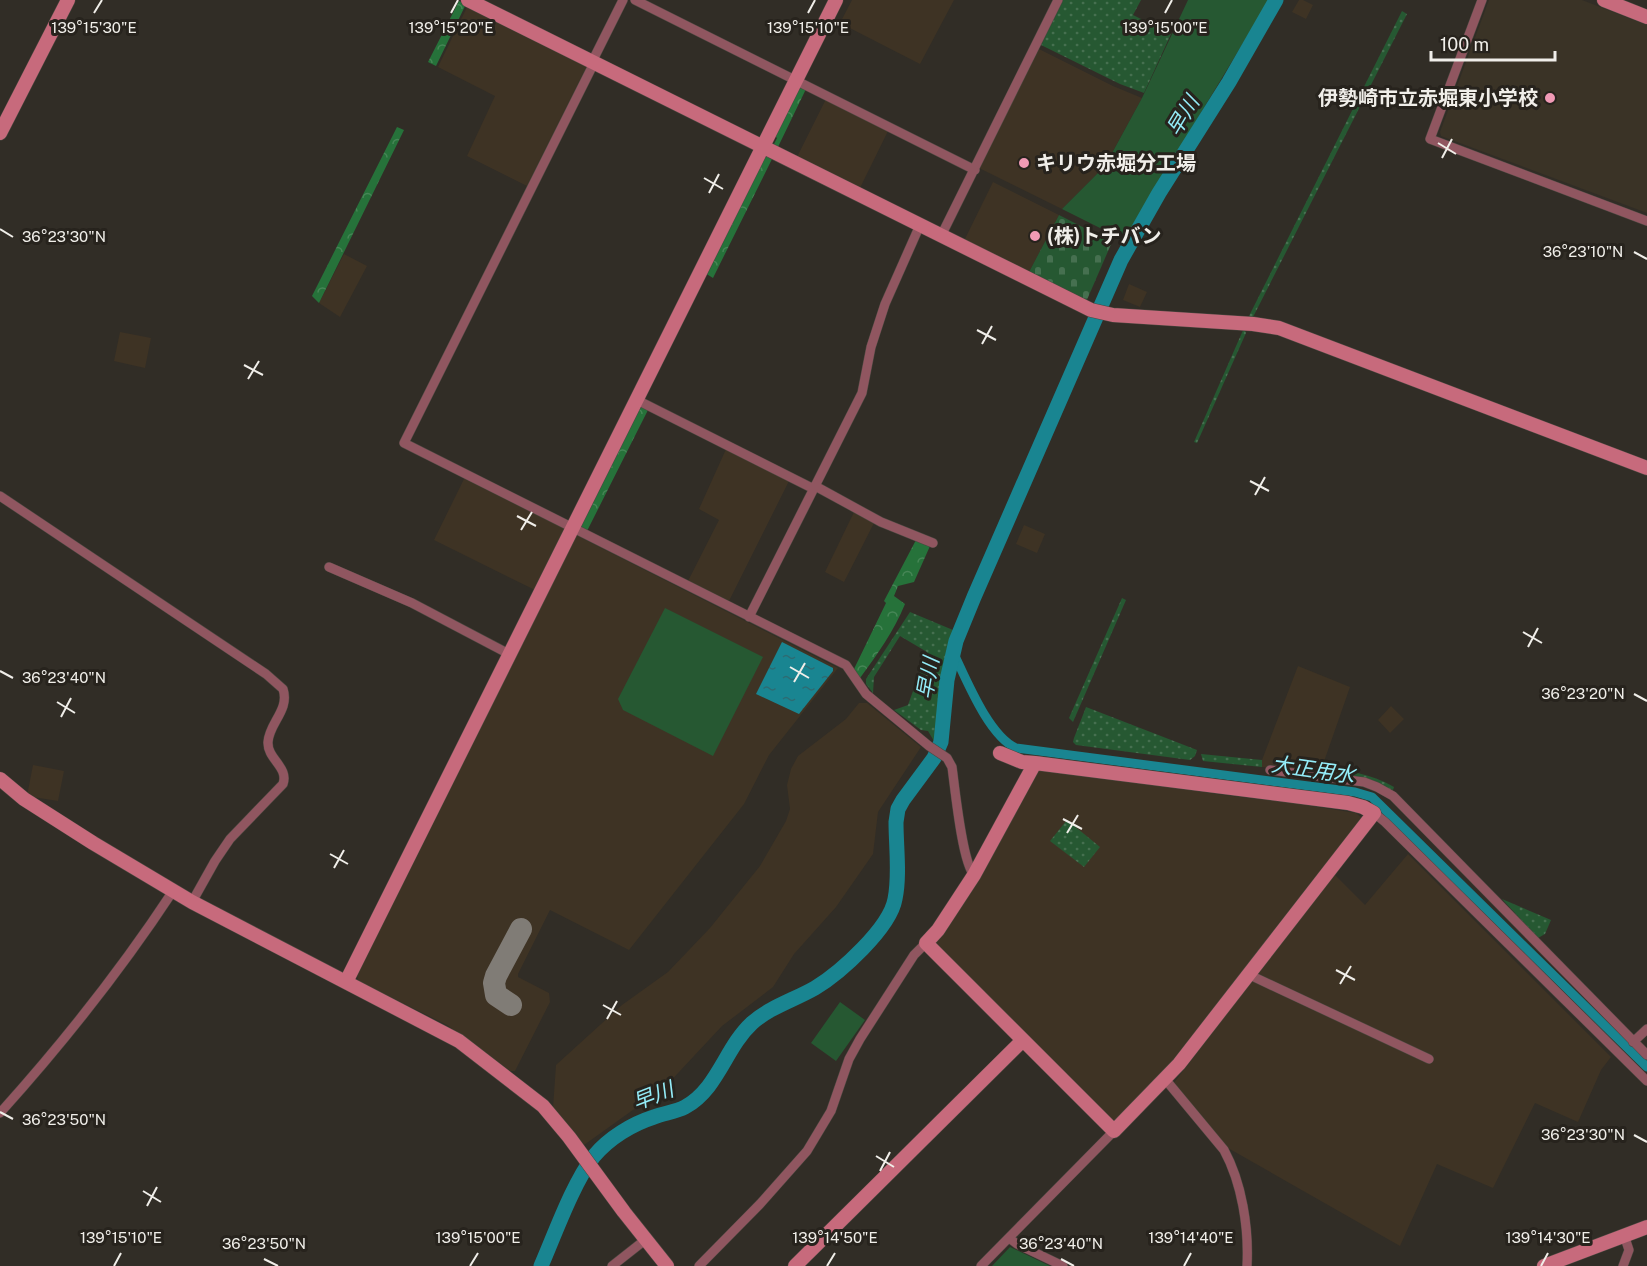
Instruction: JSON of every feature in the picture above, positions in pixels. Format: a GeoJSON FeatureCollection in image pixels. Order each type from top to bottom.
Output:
{"type":"FeatureCollection","features":[{"type":"Feature","properties":{"kind":"street"},"geometry":{"type":"LineString","coordinates":[[0,132],[69,0]]}},
{"type":"Feature","properties":{"kind":"street"},"geometry":{"type":"LineString","coordinates":[[468,0],[1091,310],[1110,314],[1253,324],[1279,328],[1647,468]]}},
{"type":"Feature","properties":{"kind":"street"},"geometry":{"type":"LineString","coordinates":[[623,0],[404,443],[846,666],[866,694],[947,758],[952,767],[966,856],[974,875]]}},
{"type":"Feature","properties":{"kind":"street"},"geometry":{"type":"LineString","coordinates":[[635,0],[975,170]]}},
{"type":"Feature","properties":{"kind":"street"},"geometry":{"type":"LineString","coordinates":[[346,982],[836,0]]}},
{"type":"Feature","properties":{"kind":"street"},"geometry":{"type":"LineString","coordinates":[[941,236],[1058,0]]}},
{"type":"Feature","properties":{"kind":"street"},"geometry":{"type":"LineString","coordinates":[[1482,0],[1430,139],[1647,220]]}},
{"type":"Feature","properties":{"kind":"street"},"geometry":{"type":"LineString","coordinates":[[1604,0],[1647,17]]}},
{"type":"Feature","properties":{"kind":"street"},"geometry":{"type":"LineString","coordinates":[[749,617],[862,393],[871,347],[882,312],[920,225]]}},
{"type":"Feature","properties":{"kind":"street"},"geometry":{"type":"LineString","coordinates":[[637,400],[817,487],[881,522],[933,543]]}},
{"type":"Feature","properties":{"kind":"street"},"geometry":{"type":"LineString","coordinates":[[0,496],[266,674],[283,689],[284,703],[267,744],[272,756],[283,770],[284,784],[230,839],[192,902]]}},
{"type":"Feature","properties":{"kind":"street"},"geometry":{"type":"LineString","coordinates":[[329,567],[412,603],[511,655]]}},
{"type":"Feature","properties":{"kind":"street"},"geometry":{"type":"LineString","coordinates":[[1000,753],[1022,762],[1347,803],[1363,807],[1385,822],[1647,1082]]}},
{"type":"Feature","properties":{"kind":"street"},"geometry":{"type":"LineString","coordinates":[[699,1266],[760,1204],[807,1151],[831,1111],[846,1067],[860,1039],[917,952],[938,930],[974,875],[1035,763]]}},
{"type":"Feature","properties":{"kind":"street"},"geometry":{"type":"LineString","coordinates":[[1270,770],[1364,782],[1393,796],[1647,1055]]}},
{"type":"Feature","properties":{"kind":"street"},"geometry":{"type":"LineString","coordinates":[[0,779],[24,799],[192,902],[459,1041],[543,1106],[645,1240],[668,1266]]}},
{"type":"Feature","properties":{"kind":"street"},"geometry":{"type":"LineString","coordinates":[[981,1266],[1165,1079],[1365,828],[1374,813]]}},
{"type":"Feature","properties":{"kind":"street"},"geometry":{"type":"LineString","coordinates":[[0,1113],[61,1044],[108,984],[174,891]]}},
{"type":"Feature","properties":{"kind":"street"},"geometry":{"type":"LineString","coordinates":[[926,943],[1114,1131]]}},
{"type":"Feature","properties":{"kind":"street"},"geometry":{"type":"LineString","coordinates":[[1249,973],[1429,1059]]}},
{"type":"Feature","properties":{"kind":"street"},"geometry":{"type":"LineString","coordinates":[[1633,1042],[1647,1029]]}},
{"type":"Feature","properties":{"kind":"street"},"geometry":{"type":"LineString","coordinates":[[795,1266],[1022,1041]]}},
{"type":"Feature","properties":{"kind":"street"},"geometry":{"type":"LineString","coordinates":[[1165,1079],[1229,1159],[1247,1233],[1247,1266]]}},
{"type":"Feature","properties":{"kind":"street"},"geometry":{"type":"LineString","coordinates":[[1544,1266],[1647,1227]]}},
{"type":"Feature","properties":{"kind":"street"},"geometry":{"type":"LineString","coordinates":[[1623,1266],[1629,1250],[1624,1235]]}},
{"type":"Feature","properties":{"kind":"street"},"geometry":{"type":"LineString","coordinates":[[1009,1238],[1063,1266]]}},
{"type":"Feature","properties":{"kind":"street"},"geometry":{"type":"LineString","coordinates":[[612,1266],[645,1240]]}},
{"type":"Feature","properties":{"kind":"shaded area"},"geometry":{"type":"Polygon","coordinates":[[[852,0],[954,0],[920,64],[840,23],[852,0]]]}},
{"type":"Feature","properties":{"kind":"shaded area"},"geometry":{"type":"Polygon","coordinates":[[[1299,0],[1313,5],[1306,19],[1292,12],[1299,0]]]}},
{"type":"Feature","properties":{"kind":"shaded area","name":"伊勢崎市立赤堀東小学校"},"geometry":{"type":"Polygon","coordinates":[[[1489,0],[1582,0],[1647,25],[1647,213],[1441,136],[1440,132],[1489,0]]]}},
{"type":"Feature","properties":{"kind":"shaded area"},"geometry":{"type":"Polygon","coordinates":[[[468,5],[588,64],[527,186],[467,156],[495,96],[438,67],[468,5]]]}},
{"type":"Feature","properties":{"kind":"shaded area"},"geometry":{"type":"Polygon","coordinates":[[[1039,49],[1142,98],[1105,166],[1062,209],[979,168],[1039,49]]]}},
{"type":"Feature","properties":{"kind":"shaded area"},"geometry":{"type":"Polygon","coordinates":[[[826,99],[888,131],[859,190],[796,159],[826,99]]]}},
{"type":"Feature","properties":{"kind":"shaded area"},"geometry":{"type":"Polygon","coordinates":[[[993,182],[1059,215],[1028,274],[963,243],[993,182]]]}},
{"type":"Feature","properties":{"kind":"shaded area"},"geometry":{"type":"Polygon","coordinates":[[[344,254],[367,266],[340,317],[319,303],[344,254]]]}},
{"type":"Feature","properties":{"kind":"shaded area"},"geometry":{"type":"Polygon","coordinates":[[[1129,284],[1147,292],[1140,307],[1123,300],[1129,284]]]}},
{"type":"Feature","properties":{"kind":"shaded area"},"geometry":{"type":"Polygon","coordinates":[[[120,332],[151,338],[145,368],[114,361],[120,332]]]}},
{"type":"Feature","properties":{"kind":"shaded area"},"geometry":{"type":"Polygon","coordinates":[[[727,447],[790,479],[729,601],[688,581],[719,520],[699,509],[727,447]]]}},
{"type":"Feature","properties":{"kind":"shaded area"},"geometry":{"type":"Polygon","coordinates":[[[465,477],[567,529],[537,591],[434,540],[465,477]]]}},
{"type":"Feature","properties":{"kind":"shaded area"},"geometry":{"type":"Polygon","coordinates":[[[855,510],[875,521],[844,582],[825,572],[855,510]]]}},
{"type":"Feature","properties":{"kind":"shaded area"},"geometry":{"type":"Polygon","coordinates":[[[1024,525],[1045,534],[1037,553],[1016,544],[1024,525]]]}},
{"type":"Feature","properties":{"kind":"shaded area"},"geometry":{"type":"Polygon","coordinates":[[[576,535],[838,668],[769,755],[744,804],[629,950],[550,910],[518,977],[549,993],[550,1002],[515,1071],[510,1071],[447,1025],[358,981],[357,975],[576,535]]]}},
{"type":"Feature","properties":{"kind":"shaded area"},"geometry":{"type":"Polygon","coordinates":[[[1298,666],[1350,687],[1320,773],[1262,767],[1262,760],[1298,666]]]}},
{"type":"Feature","properties":{"kind":"shaded area"},"geometry":{"type":"Polygon","coordinates":[[[859,703],[867,703],[921,747],[878,812],[873,854],[836,907],[794,954],[773,987],[722,1026],[665,1087],[584,1145],[553,1108],[556,1065],[622,1005],[668,972],[710,928],[760,866],[786,821],[790,809],[787,785],[791,769],[798,756],[846,719],[859,703]]]}},
{"type":"Feature","properties":{"kind":"shaded area"},"geometry":{"type":"Polygon","coordinates":[[[1391,706],[1404,719],[1390,733],[1378,720],[1391,706]]]}},
{"type":"Feature","properties":{"kind":"shaded area"},"geometry":{"type":"Polygon","coordinates":[[[33,765],[64,771],[58,801],[27,796],[33,765]]]}},
{"type":"Feature","properties":{"kind":"shaded area"},"geometry":{"type":"Polygon","coordinates":[[[1038,768],[1293,803],[1356,813],[1363,819],[1177,1058],[1115,1120],[1109,1119],[934,947],[937,938],[1038,768]]]}},
{"type":"Feature","properties":{"kind":"shaded area"},"geometry":{"type":"Polygon","coordinates":[[[1408,854],[1611,1057],[1601,1070],[1578,1122],[1535,1103],[1493,1188],[1437,1164],[1400,1246],[1228,1148],[1173,1084],[1334,874],[1365,905],[1408,854]]]}},
{"type":"Feature","properties":{"kind":"green space"},"geometry":{"type":"Polygon","coordinates":[[[1062,0],[1141,0],[1133,15],[1171,34],[1144,93],[1120,84],[1041,45],[1062,0]]]}},
{"type":"Feature","properties":{"kind":"green space"},"geometry":{"type":"Polygon","coordinates":[[[1188,0],[1269,0],[1124,240],[1062,209],[1105,166],[1142,98],[1188,0]]]}},
{"type":"Feature","properties":{"kind":"green space"},"geometry":{"type":"Polygon","coordinates":[[[459,1],[466,4],[436,66],[428,62],[459,1]]]}},
{"type":"Feature","properties":{"kind":"green space"},"geometry":{"type":"Polygon","coordinates":[[[1402,11],[1407,14],[1252,319],[1248,318],[1402,11]]]}},
{"type":"Feature","properties":{"kind":"green space"},"geometry":{"type":"Polygon","coordinates":[[[802,87],[806,89],[777,149],[771,143],[774,144],[777,138],[775,136],[798,89],[802,87]]]}},
{"type":"Feature","properties":{"kind":"green space"},"geometry":{"type":"Polygon","coordinates":[[[397,127],[404,130],[319,303],[312,296],[397,127]]]}},
{"type":"Feature","properties":{"kind":"green space"},"geometry":{"type":"Polygon","coordinates":[[[766,154],[773,157],[713,278],[705,273],[766,154]]]}},
{"type":"Feature","properties":{"kind":"green space"},"geometry":{"type":"Polygon","coordinates":[[[1059,215],[1112,242],[1086,302],[1028,274],[1059,215]]]}},
{"type":"Feature","properties":{"kind":"green space"},"geometry":{"type":"Polygon","coordinates":[[[1244,328],[1246,333],[1197,443],[1194,442],[1244,328]]]}},
{"type":"Feature","properties":{"kind":"green space"},"geometry":{"type":"Polygon","coordinates":[[[641,404],[649,408],[587,531],[580,527],[641,404]]]}},
{"type":"Feature","properties":{"kind":"green space"},"geometry":{"type":"Polygon","coordinates":[[[916,540],[930,546],[914,582],[898,586],[894,596],[905,604],[901,614],[879,652],[860,678],[854,669],[886,603],[884,601],[916,540]]]}},
{"type":"Feature","properties":{"kind":"green space"},"geometry":{"type":"Polygon","coordinates":[[[1122,598],[1126,600],[1073,722],[1069,718],[1122,598]]]}},
{"type":"Feature","properties":{"kind":"green space"},"geometry":{"type":"Polygon","coordinates":[[[665,608],[763,657],[713,756],[623,710],[618,699],[665,608]]]}},
{"type":"Feature","properties":{"kind":"green space"},"geometry":{"type":"Polygon","coordinates":[[[910,612],[953,630],[941,680],[939,714],[934,741],[928,731],[921,730],[894,710],[908,705],[927,652],[900,636],[874,677],[873,693],[866,684],[866,679],[910,612]]]}},
{"type":"Feature","properties":{"kind":"green space"},"geometry":{"type":"Polygon","coordinates":[[[1086,707],[1197,750],[1195,756],[1190,760],[1076,745],[1073,742],[1074,738],[1086,707]]]}},
{"type":"Feature","properties":{"kind":"green space"},"geometry":{"type":"Polygon","coordinates":[[[1201,754],[1262,760],[1262,767],[1203,761],[1201,754]]]}},
{"type":"Feature","properties":{"kind":"green space"},"geometry":{"type":"Polygon","coordinates":[[[1321,767],[1368,776],[1394,787],[1393,790],[1320,773],[1321,767]]]}},
{"type":"Feature","properties":{"kind":"green space"},"geometry":{"type":"Polygon","coordinates":[[[1067,820],[1100,847],[1084,867],[1050,841],[1067,820]]]}},
{"type":"Feature","properties":{"kind":"green space"},"geometry":{"type":"Polygon","coordinates":[[[1502,899],[1551,920],[1545,934],[1538,938],[1502,899]]]}},
{"type":"Feature","properties":{"kind":"green space"},"geometry":{"type":"Polygon","coordinates":[[[840,1002],[865,1020],[836,1061],[811,1043],[840,1002]]]}},
{"type":"Feature","properties":{"kind":"green space"},"geometry":{"type":"Polygon","coordinates":[[[1010,1247],[1050,1266],[992,1266],[1010,1247]]]}},
{"type":"Feature","properties":{"kind":"water"},"geometry":{"type":"Polygon","coordinates":[[[782,642],[833,668],[799,714],[756,694],[782,642]]]}},
{"type":"Feature","properties":{"kind":"waterway","name":"早川"},"geometry":{"type":"LineString","coordinates":[[541,1266],[579,1180],[600,1149],[629,1128],[681,1109],[696,1099],[706,1090],[735,1044],[752,1023],[766,1012],[815,988],[850,961],[874,936],[891,911],[895,899],[898,871],[896,822],[898,809],[934,758],[941,742],[947,680],[956,641],[974,597],[1121,260],[1276,0]]}},
{"type":"Feature","properties":{"kind":"waterway","name":"大正用水"},"geometry":{"type":"LineString","coordinates":[[954,654],[988,720],[1006,742],[1016,748],[1355,792],[1372,797],[1647,1067]]}},
{"type":"Feature","properties":{"kind":"taxiway"},"geometry":{"type":"LineString","coordinates":[[511,1005],[496,995],[494,983],[521,929]]}},
{"type":"Feature","properties":{"kind":"place","name":"伊勢崎市立赤堀東小学校"},"geometry":{"type":"Point","coordinates":[1550,98]}},
{"type":"Feature","properties":{"kind":"place","name":"キリウ赤堀分工場"},"geometry":{"type":"Point","coordinates":[1024,163]}},
{"type":"Feature","properties":{"kind":"place","name":"(株)トチバン"},"geometry":{"type":"Point","coordinates":[1035,236]}}]}
